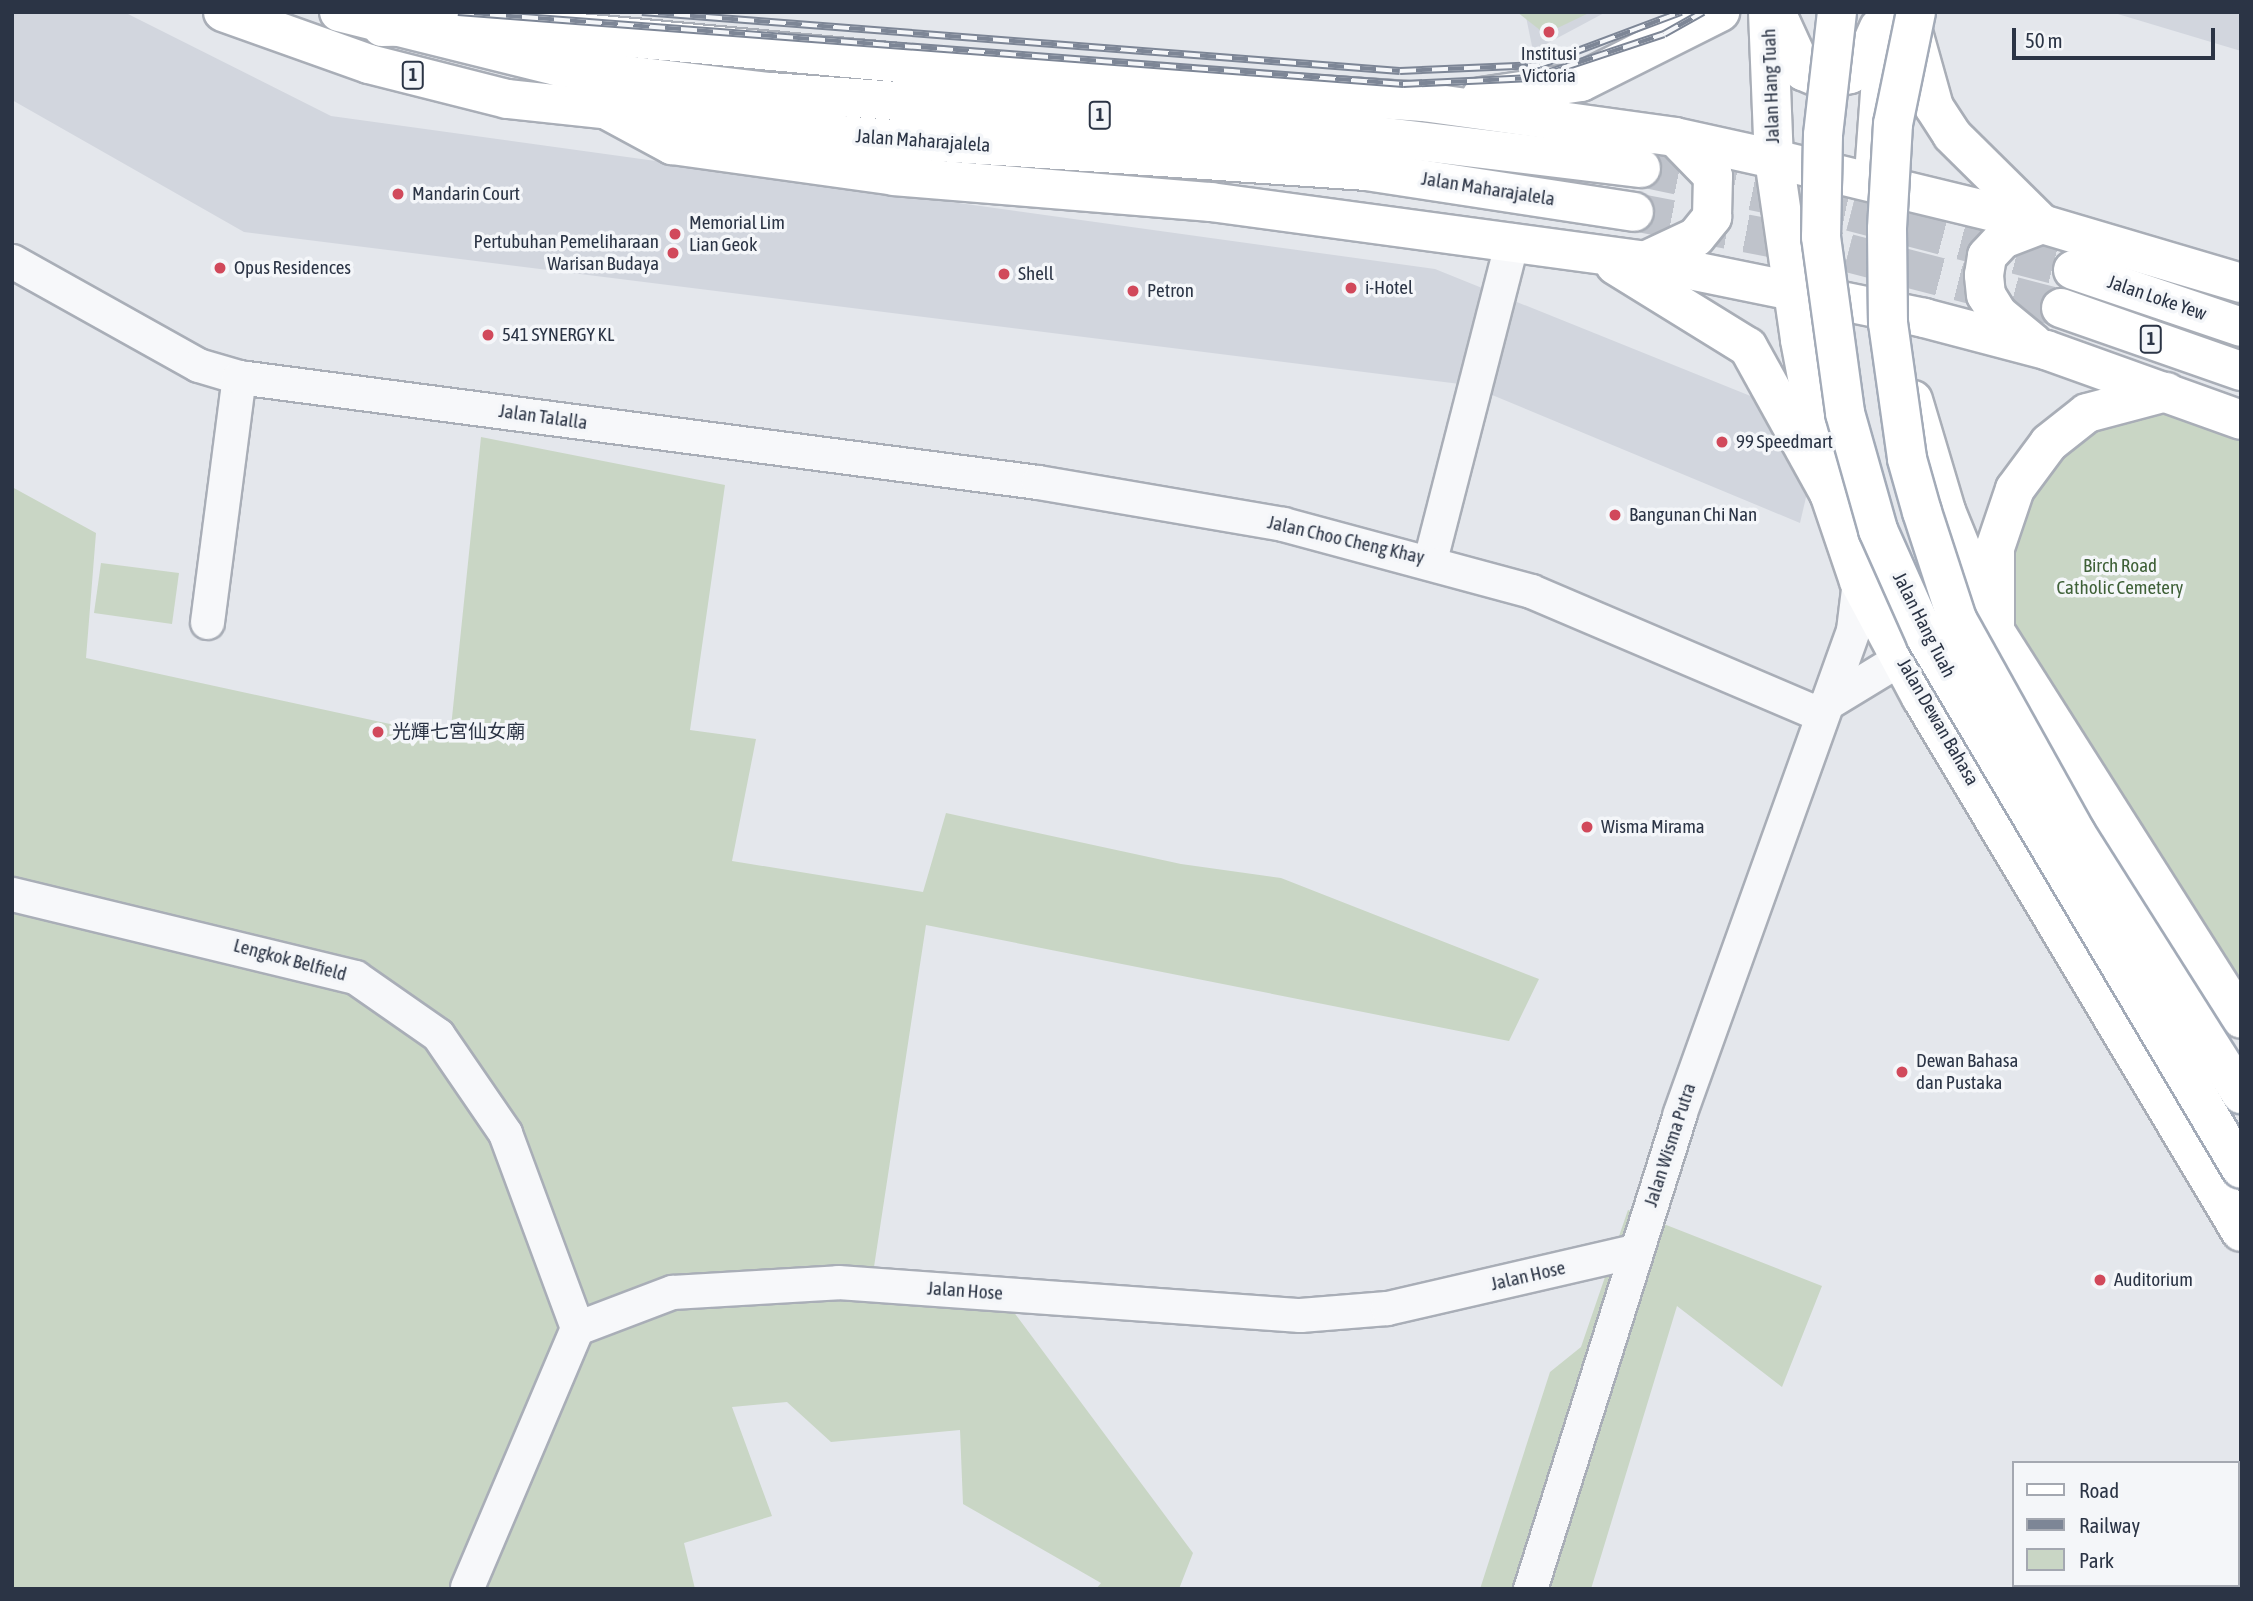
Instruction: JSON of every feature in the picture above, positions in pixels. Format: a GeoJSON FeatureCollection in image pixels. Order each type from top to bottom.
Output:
{"type":"FeatureCollection","features":[{"type":"Feature","properties":{"kind":"main road","name":"Jalan Maharajalela"},"geometry":{"type":"LineString","coordinates":[[223,12],[369,64],[508,99],[852,136],[1367,171],[1634,212]]}},
{"type":"Feature","properties":{"kind":"main road","name":"Jalan Maharajalela"},"geometry":{"type":"LineString","coordinates":[[339,12],[382,27],[559,67],[771,92],[1351,133],[1641,168]]}},
{"type":"Feature","properties":{"kind":"main road"},"geometry":{"type":"LineString","coordinates":[[1423,102],[1581,82],[1720,12]]}},
{"type":"Feature","properties":{"kind":"main road","name":"Jalan Hang Tuah"},"geometry":{"type":"LineString","coordinates":[[1768,12],[1774,159]]}},
{"type":"Feature","properties":{"kind":"main road"},"geometry":{"type":"LineString","coordinates":[[1776,12],[1803,71],[1824,80],[1850,74],[1864,61],[1886,13]]}},
{"type":"Feature","properties":{"kind":"main road","name":"Jalan Hang Tuah"},"geometry":{"type":"LineString","coordinates":[[1837,12],[1823,135],[1821,237],[1845,413],[1878,530],[1926,638],[2241,1169]]}},
{"type":"Feature","properties":{"kind":"main road"},"geometry":{"type":"LineString","coordinates":[[1908,12],[1934,107],[1970,156],[2042,224]]}},
{"type":"Feature","properties":{"kind":"main road","name":"Jalan Hang Tuah"},"geometry":{"type":"LineString","coordinates":[[1916,12],[1893,124],[1887,229],[1888,323],[1907,459],[1922,512],[1957,619],[2076,833],[2241,1094]]}},
{"type":"Feature","properties":{"kind":"main road"},"geometry":{"type":"LineString","coordinates":[[1886,13],[1875,184],[1922,441],[1995,632],[2241,1019]]}},
{"type":"Feature","properties":{"kind":"main road"},"geometry":{"type":"LineString","coordinates":[[382,27],[495,25],[1048,77],[1423,102],[1675,137],[2042,224],[2241,283]]}},
{"type":"Feature","properties":{"kind":"main road"},"geometry":{"type":"LineString","coordinates":[[609,111],[685,146],[894,176],[1211,202],[1512,240],[1599,256],[1645,261],[1897,311],[2046,351],[2241,420]]}},
{"type":"Feature","properties":{"kind":"main road"},"geometry":{"type":"LineString","coordinates":[[1645,261],[1696,237],[1712,217],[1713,176],[1675,137]]}},
{"type":"Feature","properties":{"kind":"main road","name":"Jalan Dewan Bahasa"},"geometry":{"type":"LineString","coordinates":[[1774,159],[1792,290],[1829,493],[1859,581],[1901,658],[2241,1232]]}},
{"type":"Feature","properties":{"kind":"main road"},"geometry":{"type":"LineString","coordinates":[[2042,224],[2003,239],[1987,256],[1984,275],[1986,295],[1998,314],[2046,351]]}},
{"type":"Feature","properties":{"kind":"main road"},"geometry":{"type":"LineString","coordinates":[[1599,256],[1748,347],[1829,493]]}},
{"type":"Feature","properties":{"kind":"main road","name":"Jalan Loke Yew"},"geometry":{"type":"LineString","coordinates":[[2073,270],[2241,327]]}},
{"type":"Feature","properties":{"kind":"main road","name":"1"},"geometry":{"type":"LineString","coordinates":[[2061,308],[2241,371]]}},
{"type":"Feature","properties":{"kind":"main road"},"geometry":{"type":"LineString","coordinates":[[1995,632],[1995,548],[2022,480],[2049,443],[2088,413],[2168,392]]}},
{"type":"Feature","properties":{"kind":"street"},"geometry":{"type":"LineString","coordinates":[[1430,560],[1512,240]]}},
{"type":"Feature","properties":{"kind":"street","name":"Jalan Talalla"},"geometry":{"type":"LineString","coordinates":[[12,261],[198,365],[239,377],[846,457]]}},
{"type":"Feature","properties":{"kind":"street"},"geometry":{"type":"LineString","coordinates":[[207,622],[239,377]]}},
{"type":"Feature","properties":{"kind":"street","name":"Jalan Choo Cheng Khay"},"geometry":{"type":"LineString","coordinates":[[846,457],[1173,501],[1430,560],[1577,607],[1822,710]]}},
{"type":"Feature","properties":{"kind":"street","name":"Jalan Wisma Putra"},"geometry":{"type":"LineString","coordinates":[[1530,1589],[1634,1251],[1822,710],[1853,630],[1859,581]]}},
{"type":"Feature","properties":{"kind":"street"},"geometry":{"type":"LineString","coordinates":[[1822,710],[1901,658]]}},
{"type":"Feature","properties":{"kind":"street","name":"Lengkok Belfield"},"geometry":{"type":"LineString","coordinates":[[12,894],[355,976],[438,1035],[505,1133],[577,1328]]}},
{"type":"Feature","properties":{"kind":"street","name":"Jalan Hose"},"geometry":{"type":"LineString","coordinates":[[577,1328],[672,1292],[838,1282],[1300,1315],[1387,1308],[1634,1251]]}},
{"type":"Feature","properties":{"kind":"street"},"geometry":{"type":"LineString","coordinates":[[463,1588],[577,1328]]}},
{"type":"Feature","properties":{"kind":"shaded area"},"geometry":{"type":"Polygon","coordinates":[[[12,12],[124,12],[331,116],[1435,269],[1753,397],[1811,476],[1800,523],[1468,385],[244,232],[12,100],[12,12]]]}},
{"type":"Feature","properties":{"kind":"shaded area","name":"Institusi Victoria"},"geometry":{"type":"Polygon","coordinates":[[[1525,12],[1606,12],[1533,51],[1525,12]]]}},
{"type":"Feature","properties":{"kind":"shaded area"},"geometry":{"type":"Polygon","coordinates":[[[2111,12],[2241,12],[2241,51],[2111,12]]]}},
{"type":"Feature","properties":{"kind":"green space"},"geometry":{"type":"Polygon","coordinates":[[[1517,12],[1591,12],[1545,34],[1517,12]]]}},
{"type":"Feature","properties":{"kind":"green space","name":"Birch Road Catholic Cemetery"},"geometry":{"type":"Polygon","coordinates":[[[2168,392],[2241,429],[2241,1026],[2032,689],[1995,573],[2029,471],[2106,406],[2168,392]]]}},
{"type":"Feature","properties":{"kind":"green space"},"geometry":{"type":"Polygon","coordinates":[[[481,437],[725,485],[690,730],[756,739],[732,861],[923,892],[946,813],[1181,864],[1281,878],[1539,979],[1509,1041],[926,925],[874,1267],[990,1280],[1193,1553],[1179,1589],[1096,1589],[1101,1583],[963,1504],[960,1430],[831,1442],[787,1402],[732,1407],[772,1516],[684,1543],[695,1589],[12,1589],[12,487],[96,533],[86,658],[450,737],[481,437]]]}},
{"type":"Feature","properties":{"kind":"green space"},"geometry":{"type":"Polygon","coordinates":[[[101,563],[179,573],[172,624],[94,613],[101,563]]]}},
{"type":"Feature","properties":{"kind":"green space"},"geometry":{"type":"Polygon","coordinates":[[[1628,1210],[1822,1286],[1782,1387],[1677,1306],[1591,1589],[1480,1589],[1550,1372],[1581,1347],[1628,1210]]]}},
{"type":"Feature","properties":{"kind":"tunnel"},"geometry":{"type":"LineString","coordinates":[[1641,168],[1851,212],[2073,270]]}},
{"type":"Feature","properties":{"kind":"tunnel"},"geometry":{"type":"LineString","coordinates":[[1634,212],[1848,253],[2061,308]]}},
{"type":"Feature","properties":{"kind":"railway"},"geometry":{"type":"LineString","coordinates":[[458,12],[1403,84],[1532,78],[1664,34],[1703,12]]}},
{"type":"Feature","properties":{"kind":"railway"},"geometry":{"type":"LineString","coordinates":[[642,12],[1400,71],[1540,65],[1681,12]]}},
{"type":"Feature","properties":{"kind":"place","name":"Institusi Victoria"},"geometry":{"type":"Point","coordinates":[1549,32]}},
{"type":"Feature","properties":{"kind":"place","name":"Mandarin Court"},"geometry":{"type":"Point","coordinates":[398,194]}},
{"type":"Feature","properties":{"kind":"place","name":"Memorial Lim Lian Geok"},"geometry":{"type":"Point","coordinates":[675,234]}},
{"type":"Feature","properties":{"kind":"place","name":"Pertubuhan Pemeliharaan Warisan Budaya"},"geometry":{"type":"Point","coordinates":[673,253]}},
{"type":"Feature","properties":{"kind":"place","name":"Opus Residences"},"geometry":{"type":"Point","coordinates":[220,268]}},
{"type":"Feature","properties":{"kind":"place","name":"Shell"},"geometry":{"type":"Point","coordinates":[1004,274]}},
{"type":"Feature","properties":{"kind":"place","name":"i-Hotel"},"geometry":{"type":"Point","coordinates":[1351,288]}},
{"type":"Feature","properties":{"kind":"place","name":"Petron"},"geometry":{"type":"Point","coordinates":[1133,291]}},
{"type":"Feature","properties":{"kind":"place","name":"541 SYNERGY KL"},"geometry":{"type":"Point","coordinates":[488,335]}},
{"type":"Feature","properties":{"kind":"place","name":"99 Speedmart"},"geometry":{"type":"Point","coordinates":[1722,442]}},
{"type":"Feature","properties":{"kind":"place","name":"Bangunan Chi Nan"},"geometry":{"type":"Point","coordinates":[1615,515]}},
{"type":"Feature","properties":{"kind":"place","name":"光輝七宮仙女廟"},"geometry":{"type":"Point","coordinates":[378,732]}},
{"type":"Feature","properties":{"kind":"place","name":"Wisma Mirama"},"geometry":{"type":"Point","coordinates":[1587,827]}},
{"type":"Feature","properties":{"kind":"place","name":"Dewan Bahasa dan Pustaka"},"geometry":{"type":"Point","coordinates":[1902,1072]}},
{"type":"Feature","properties":{"kind":"place","name":"Auditorium"},"geometry":{"type":"Point","coordinates":[2100,1280]}}]}
